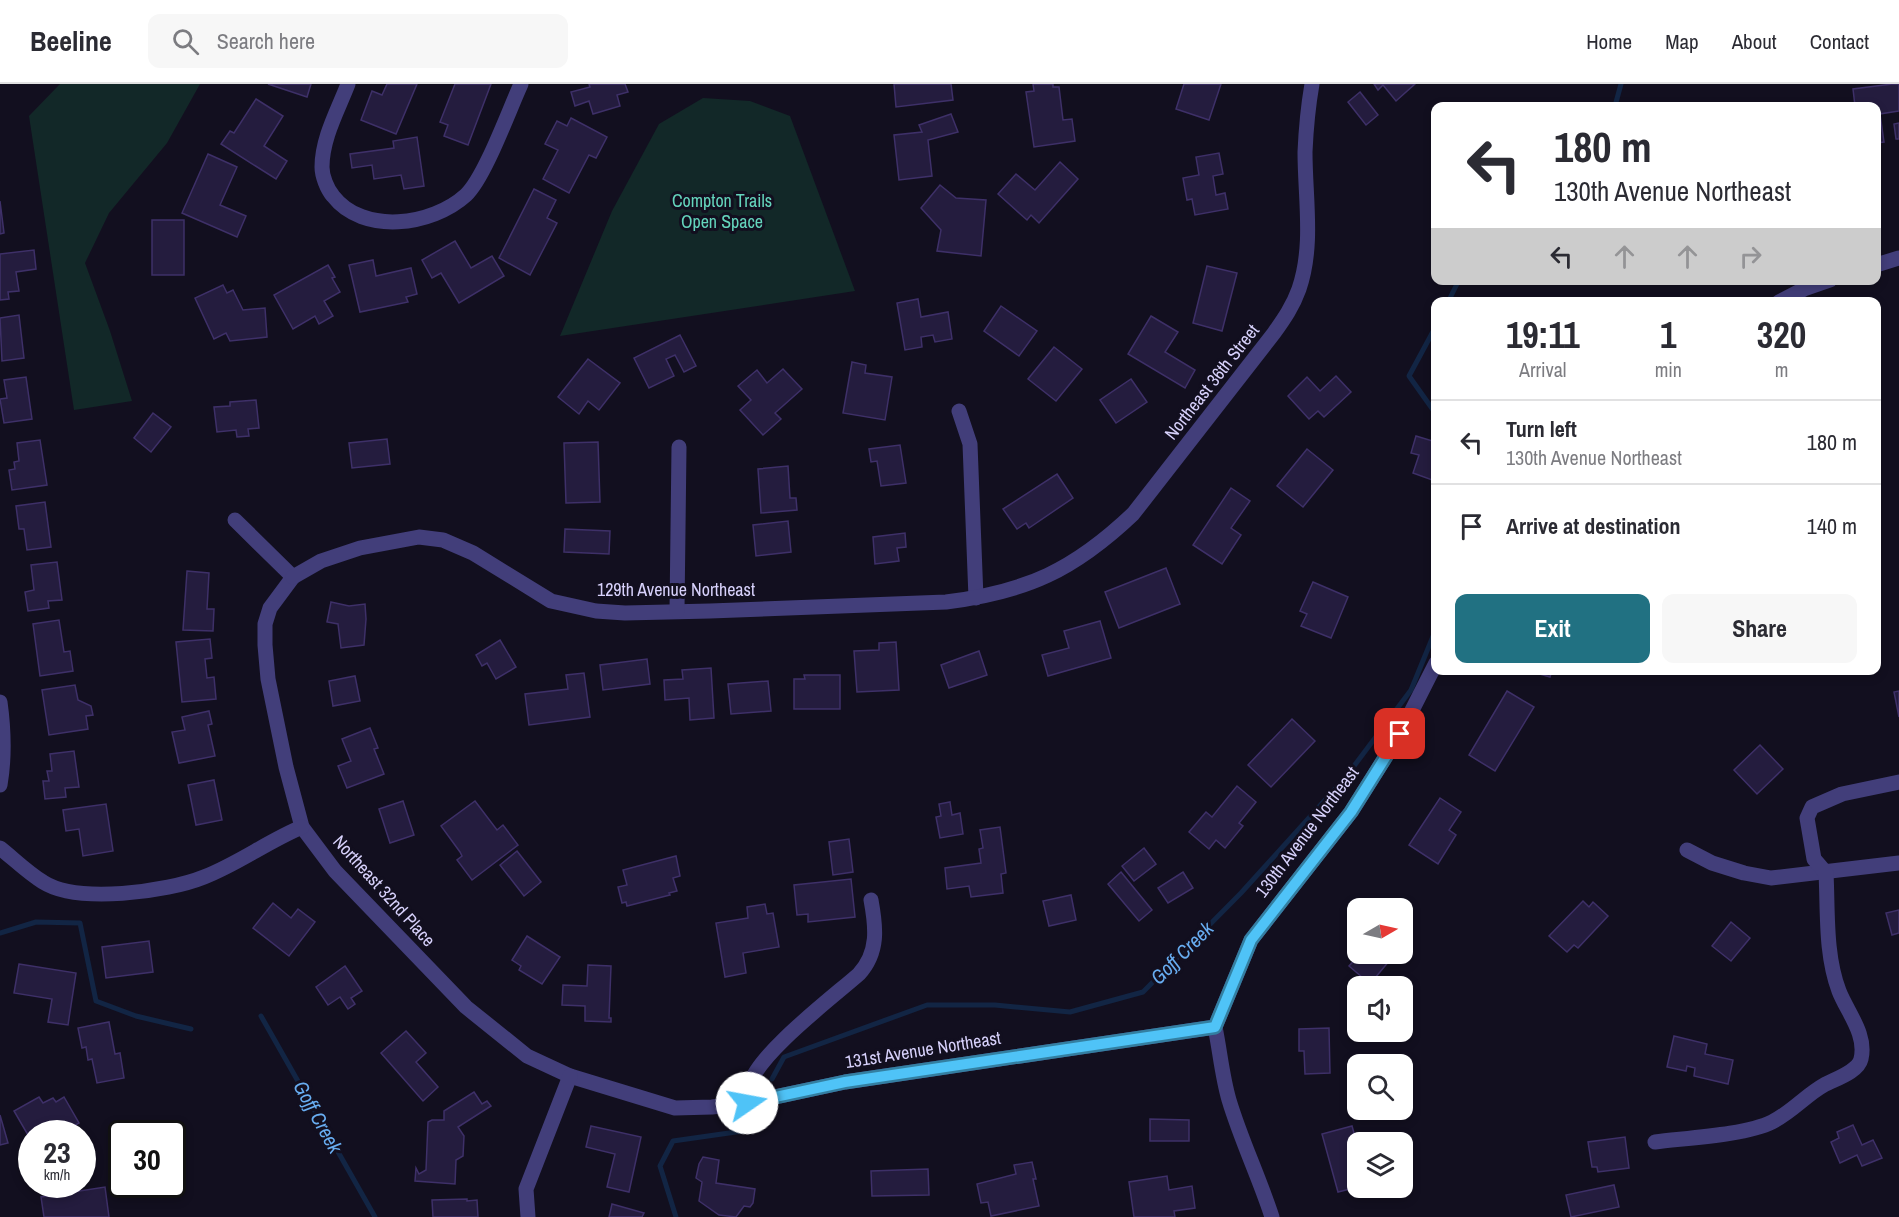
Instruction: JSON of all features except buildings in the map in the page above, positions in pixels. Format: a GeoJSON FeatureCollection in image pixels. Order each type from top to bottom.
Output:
{"type":"FeatureCollection","features":[{"type":"Feature","properties":{"kind":"street"},"geometry":{"type":"LineString","coordinates":[[348,84],[326,138],[322,168],[328,190],[339,204],[354,215],[372,221],[425,217],[451,207],[468,193],[482,170],[521,84]]}},
{"type":"Feature","properties":{"kind":"street","name":"Northeast 36th Street"},"geometry":{"type":"LineString","coordinates":[[976,598],[1046,578],[1110,536],[1133,514],[1291,309],[1307,255],[1305,153],[1307,110],[1312,84]]}},
{"type":"Feature","properties":{"kind":"street"},"geometry":{"type":"LineString","coordinates":[[1881,263],[1899,258]]}},
{"type":"Feature","properties":{"kind":"street"},"geometry":{"type":"LineString","coordinates":[[1789,297],[1816,285]]}},
{"type":"Feature","properties":{"kind":"street"},"geometry":{"type":"LineString","coordinates":[[959,411],[970,444],[976,598]]}},
{"type":"Feature","properties":{"kind":"street"},"geometry":{"type":"LineString","coordinates":[[677,611],[679,447]]}},
{"type":"Feature","properties":{"kind":"street"},"geometry":{"type":"LineString","coordinates":[[236,520],[293,577]]}},
{"type":"Feature","properties":{"kind":"street","name":"129th Avenue Northeast"},"geometry":{"type":"LineString","coordinates":[[293,577],[321,561],[360,548],[419,537],[443,540],[473,553],[551,601],[596,611],[625,613],[946,602],[976,598]]}},
{"type":"Feature","properties":{"kind":"street","name":"Northeast 32nd Place"},"geometry":{"type":"LineString","coordinates":[[293,577],[270,608],[265,624],[265,645],[268,679],[286,767],[302,827],[335,871],[466,1007],[527,1056],[570,1076]]}},
{"type":"Feature","properties":{"kind":"street","name":"130th Avenue Northeast"},"geometry":{"type":"LineString","coordinates":[[1215,1027],[1251,940],[1351,812],[1400,734],[1431,673]]}},
{"type":"Feature","properties":{"kind":"street"},"geometry":{"type":"LineString","coordinates":[[0,702],[5,736],[0,784]]}},
{"type":"Feature","properties":{"kind":"street"},"geometry":{"type":"LineString","coordinates":[[1655,1142],[1735,1131],[1769,1123],[1785,1115],[1815,1090],[1850,1072],[1858,1065],[1861,1053],[1856,1024],[1839,990],[1830,948],[1826,873],[1814,859],[1807,818],[1812,807],[1842,794],[1899,782]]}},
{"type":"Feature","properties":{"kind":"street"},"geometry":{"type":"LineString","coordinates":[[0,848],[44,883],[68,892],[97,895],[138,891],[206,877],[302,827]]}},
{"type":"Feature","properties":{"kind":"street"},"geometry":{"type":"LineString","coordinates":[[1687,850],[1712,863],[1744,873],[1771,878],[1899,863]]}},
{"type":"Feature","properties":{"kind":"street"},"geometry":{"type":"LineString","coordinates":[[747,1103],[749,1085],[767,1058],[796,1028],[860,974],[868,964],[874,946],[876,926],[871,900]]}},
{"type":"Feature","properties":{"kind":"street"},"geometry":{"type":"LineString","coordinates":[[1215,1027],[1228,1097],[1272,1217]]}},
{"type":"Feature","properties":{"kind":"street","name":"131st Avenue Northeast"},"geometry":{"type":"LineString","coordinates":[[570,1076],[675,1108],[712,1107],[747,1103],[845,1082],[1215,1027]]}},
{"type":"Feature","properties":{"kind":"street"},"geometry":{"type":"LineString","coordinates":[[528,1217],[526,1189],[570,1076]]}},
{"type":"Feature","properties":{"kind":"green space"},"geometry":{"type":"Polygon","coordinates":[[[60,84],[200,84],[167,143],[109,213],[85,263],[132,401],[74,410],[29,116],[60,84]]]}},
{"type":"Feature","properties":{"kind":"green space","name":"Compton Trails Open Space"},"geometry":{"type":"Polygon","coordinates":[[[703,98],[750,101],[790,116],[855,291],[560,336],[612,211],[659,124],[703,98]]]}},
{"type":"Feature","properties":{"kind":"waterway","name":"Goff Creek"},"geometry":{"type":"LineString","coordinates":[[1616,102],[1621,84]]}},
{"type":"Feature","properties":{"kind":"waterway","name":"Goff Creek"},"geometry":{"type":"LineString","coordinates":[[1450,297],[1456,285]]}},
{"type":"Feature","properties":{"kind":"waterway","name":"Goff Creek"},"geometry":{"type":"LineString","coordinates":[[1431,335],[1409,376],[1431,407]]}},
{"type":"Feature","properties":{"kind":"waterway","name":"Goff Creek"},"geometry":{"type":"LineString","coordinates":[[772,1079],[784,1057],[927,1005],[995,1005],[1070,1012],[1143,992],[1241,893],[1345,778],[1411,690],[1431,641]]}},
{"type":"Feature","properties":{"kind":"waterway","name":"Goff Creek"},"geometry":{"type":"LineString","coordinates":[[0,933],[36,922],[80,923],[96,1001],[136,1016],[191,1029]]}},
{"type":"Feature","properties":{"kind":"waterway","name":"Goff Creek"},"geometry":{"type":"LineString","coordinates":[[261,1016],[375,1217]]}},
{"type":"Feature","properties":{"kind":"waterway","name":"Goff Creek"},"geometry":{"type":"LineString","coordinates":[[676,1217],[660,1166],[673,1141],[743,1131]]}},
{"type":"Feature","properties":{"kind":"route"},"geometry":{"type":"LineString","coordinates":[[747,1103],[845,1082],[1215,1027],[1251,940],[1351,812],[1400,734]]}}]}
